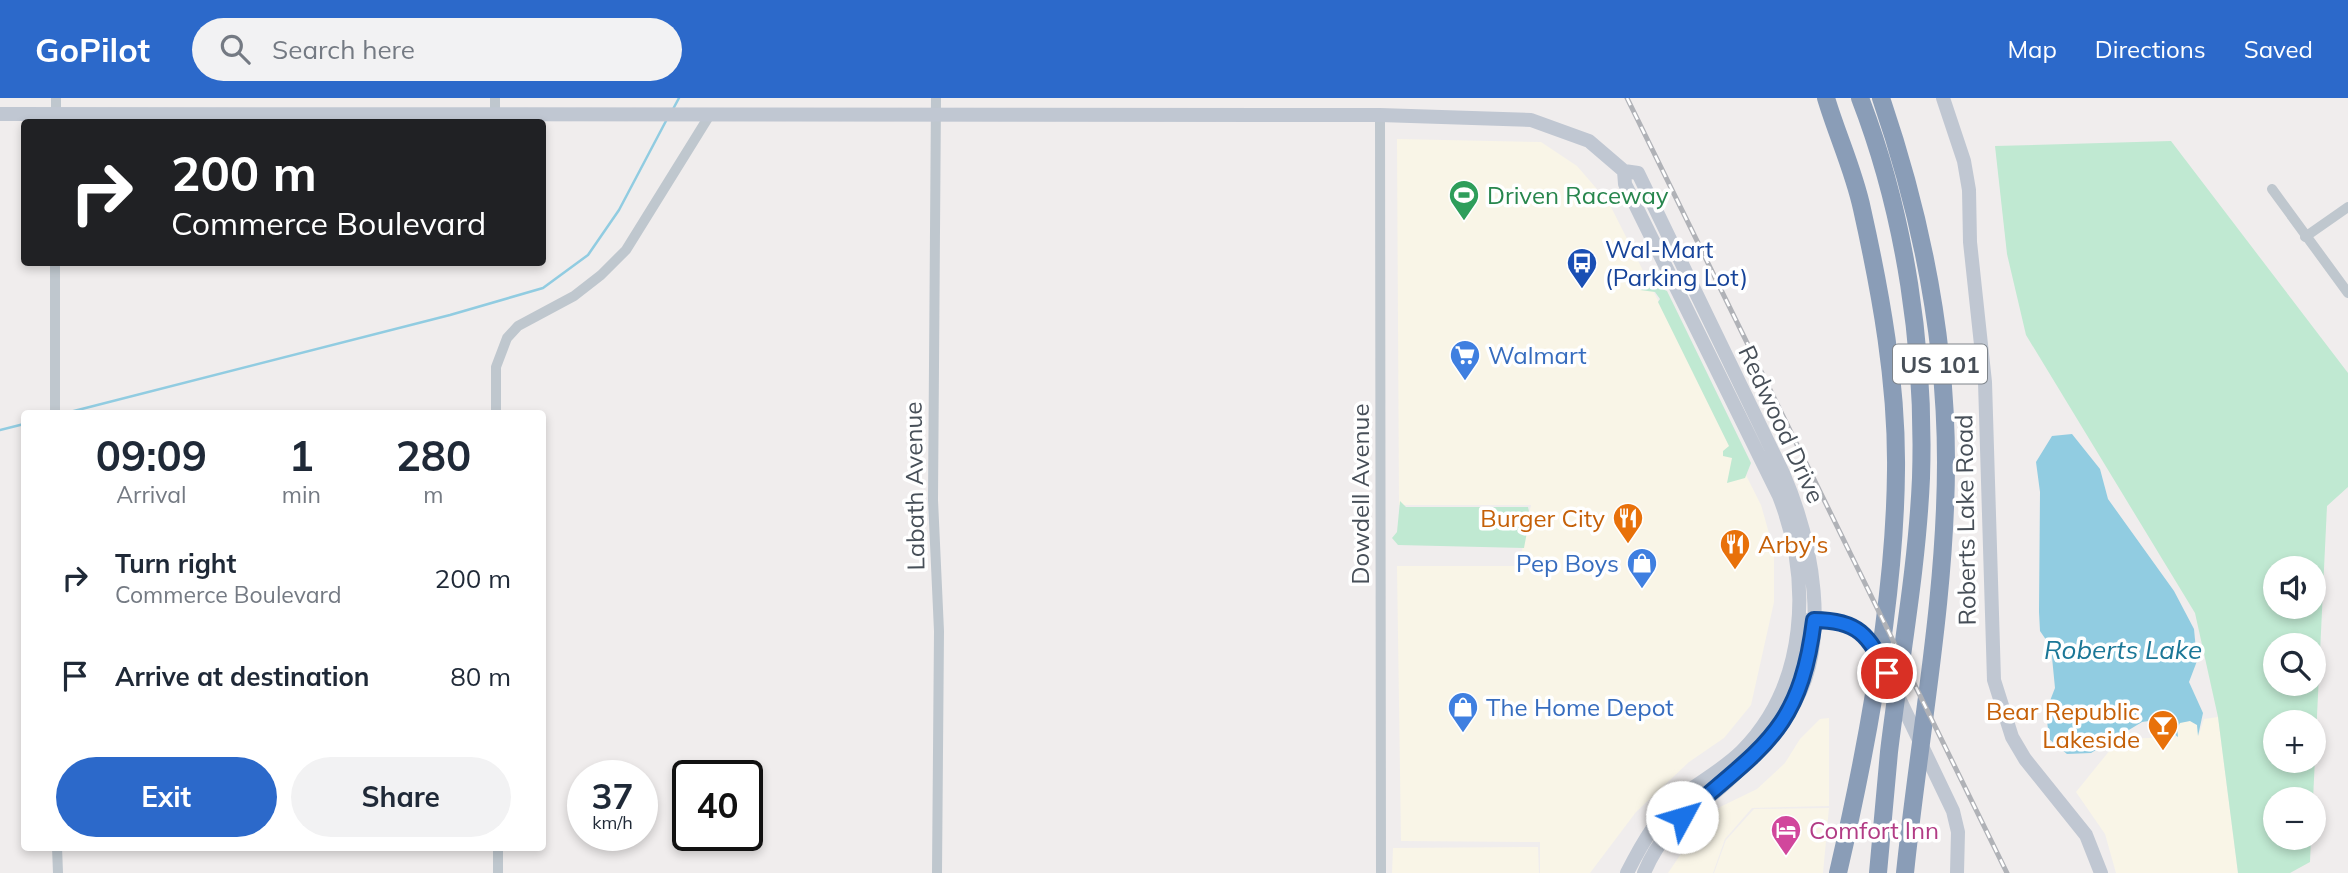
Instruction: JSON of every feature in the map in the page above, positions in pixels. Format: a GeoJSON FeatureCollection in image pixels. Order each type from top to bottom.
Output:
{"type":"FeatureCollection","features":[{"type":"Feature","properties":{"kind":"highway","name":"US 101"},"geometry":{"type":"LineString","coordinates":[[1860,98],[1897,221],[1919,370],[1921,480],[1911,594],[1889,752],[1878,873]]}},
{"type":"Feature","properties":{"kind":"highway","name":"US 101"},"geometry":{"type":"LineString","coordinates":[[1881,98],[1915,209],[1936,317],[1946,463],[1933,636],[1905,873]]}},
{"type":"Feature","properties":{"kind":"highway"},"geometry":{"type":"LineString","coordinates":[[1827,104],[1862,206],[1882,307],[1892,385],[1896,469],[1892,557],[1870,714],[1838,873]]}},
{"type":"Feature","properties":{"kind":"street"},"geometry":{"type":"LineString","coordinates":[[56,98],[56,118]]}},
{"type":"Feature","properties":{"kind":"street","name":"Labath Avenue"},"geometry":{"type":"LineString","coordinates":[[936,98],[933,500],[939,631],[937,873]]}},
{"type":"Feature","properties":{"kind":"street","name":"Roberts Lake Road"},"geometry":{"type":"LineString","coordinates":[[1943,98],[1964,161],[1969,190],[1970,242],[1985,382],[1994,680],[2012,737],[2025,760],[2086,835],[2101,873]]}},
{"type":"Feature","properties":{"kind":"street","name":"Redwood Drive"},"geometry":{"type":"LineString","coordinates":[[0,114],[56,118],[495,111],[936,114],[1012,117],[1380,115],[1531,120],[1589,141],[1624,171],[1638,173],[1800,513],[1811,559],[1814,620],[1808,664],[1786,704],[1719,780],[1627,873]]}},
{"type":"Feature","properties":{"kind":"street"},"geometry":{"type":"LineString","coordinates":[[496,410],[496,367],[507,338],[518,326],[574,296],[601,275],[626,250],[704,113]]}},
{"type":"Feature","properties":{"kind":"street","name":"Dowdell Avenue"},"geometry":{"type":"LineString","coordinates":[[1380,115],[1381,873]]}},
{"type":"Feature","properties":{"kind":"street","name":"Redwood Drive"},"geometry":{"type":"LineString","coordinates":[[1624,171],[1625,184],[1740,414],[1789,521],[1796,549],[1797,620],[1786,704]]}},
{"type":"Feature","properties":{"kind":"street"},"geometry":{"type":"LineString","coordinates":[[2272,189],[2348,293]]}},
{"type":"Feature","properties":{"kind":"street"},"geometry":{"type":"LineString","coordinates":[[2305,237],[2348,207]]}},
{"type":"Feature","properties":{"kind":"street"},"geometry":{"type":"LineString","coordinates":[[55,266],[55,410]]}},
{"type":"Feature","properties":{"kind":"street"},"geometry":{"type":"LineString","coordinates":[[1797,620],[1848,623],[1861,631],[1875,648],[1953,811],[1958,832],[1957,873]]}},
{"type":"Feature","properties":{"kind":"street"},"geometry":{"type":"LineString","coordinates":[[57,851],[58,873]]}},
{"type":"Feature","properties":{"kind":"street"},"geometry":{"type":"LineString","coordinates":[[498,851],[498,873]]}},
{"type":"Feature","properties":{"kind":"street","name":"Redwood Drive"},"geometry":{"type":"LineString","coordinates":[[1644,855],[1644,873]]}},
{"type":"Feature","properties":{"kind":"shaded area"},"geometry":{"type":"Polygon","coordinates":[[[1397,139],[1541,142],[1577,166],[1609,203],[1761,505],[1774,551],[1774,602],[1751,705],[1724,738],[1689,762],[1636,812],[1590,873],[1540,873],[1540,842],[1401,841],[1397,566],[1519,566],[1531,505],[1399,505],[1397,139]]]}},
{"type":"Feature","properties":{"kind":"shaded area"},"geometry":{"type":"Polygon","coordinates":[[[2218,717],[2238,873],[2116,873],[2105,834],[2076,792],[2119,739],[2177,737],[2180,722],[2190,721],[2197,725],[2199,734],[2204,719],[2218,717]]]}},
{"type":"Feature","properties":{"kind":"shaded area"},"geometry":{"type":"Polygon","coordinates":[[[1829,718],[1829,806],[1752,808],[1725,839],[1713,873],[1668,873],[1693,836],[1720,807],[1757,789],[1785,763],[1800,739],[1820,719],[1829,718]]]}},
{"type":"Feature","properties":{"kind":"shaded area"},"geometry":{"type":"Polygon","coordinates":[[[1829,808],[1823,873],[1714,873],[1726,840],[1754,809],[1829,808]]]}},
{"type":"Feature","properties":{"kind":"shaded area"},"geometry":{"type":"Polygon","coordinates":[[[1538,847],[1539,873],[1392,873],[1393,848],[1538,847]]]}},
{"type":"Feature","properties":{"kind":"green space"},"geometry":{"type":"Polygon","coordinates":[[[2171,141],[2348,373],[2348,487],[2327,506],[2325,556],[2263,556],[2263,619],[2322,619],[2321,633],[2263,633],[2263,696],[2318,696],[2317,710],[2263,710],[2263,773],[2314,773],[2314,787],[2263,787],[2263,850],[2310,850],[2310,862],[2290,873],[2238,873],[2218,717],[2195,613],[2026,335],[2007,254],[1995,146],[2171,141]]]}},
{"type":"Feature","properties":{"kind":"green space"},"geometry":{"type":"Polygon","coordinates":[[[1653,285],[1667,291],[1751,463],[1745,478],[1727,483],[1732,458],[1723,456],[1723,451],[1729,446],[1658,302],[1660,299],[1655,292],[1640,290],[1653,285]]]}},
{"type":"Feature","properties":{"kind":"green space"},"geometry":{"type":"Polygon","coordinates":[[[1400,501],[1406,507],[1528,507],[1530,516],[1524,548],[1398,545],[1392,538],[1397,532],[1400,501]]]}},
{"type":"Feature","properties":{"kind":"water","name":"Roberts Lake"},"geometry":{"type":"Polygon","coordinates":[[[2072,434],[2100,469],[2108,499],[2174,591],[2194,629],[2197,661],[2189,682],[2203,713],[2198,736],[2197,725],[2190,721],[2180,723],[2177,728],[2178,737],[2156,720],[2142,722],[2091,753],[2067,754],[2049,739],[2046,711],[2055,688],[2051,647],[2040,631],[2040,492],[2036,462],[2052,436],[2072,434]]]}},
{"type":"Feature","properties":{"kind":"waterway"},"geometry":{"type":"LineString","coordinates":[[672,111],[679,98]]}},
{"type":"Feature","properties":{"kind":"waterway"},"geometry":{"type":"LineString","coordinates":[[78,410],[450,315],[543,288],[588,255],[619,210],[667,119]]}},
{"type":"Feature","properties":{"kind":"waterway"},"geometry":{"type":"LineString","coordinates":[[0,430],[21,425]]}},
{"type":"Feature","properties":{"kind":"railway"},"geometry":{"type":"LineString","coordinates":[[1627,98],[2007,873]]}},
{"type":"Feature","properties":{"kind":"place","name":"Driven Raceway"},"geometry":{"type":"Point","coordinates":[1464,222]}},
{"type":"Feature","properties":{"kind":"place","name":"Wal-Mart (Parking Lot)"},"geometry":{"type":"Point","coordinates":[1582,290]}},
{"type":"Feature","properties":{"kind":"place","name":"Walmart"},"geometry":{"type":"Point","coordinates":[1465,382]}},
{"type":"Feature","properties":{"kind":"place","name":"Burger City"},"geometry":{"type":"Point","coordinates":[1628,545]}},
{"type":"Feature","properties":{"kind":"place","name":"Arby's"},"geometry":{"type":"Point","coordinates":[1735,571]}},
{"type":"Feature","properties":{"kind":"place","name":"Pep Boys"},"geometry":{"type":"Point","coordinates":[1642,590]}},
{"type":"Feature","properties":{"kind":"place","name":"The Home Depot"},"geometry":{"type":"Point","coordinates":[1463,734]}},
{"type":"Feature","properties":{"kind":"place","name":"Bear Republic Lakeside"},"geometry":{"type":"Point","coordinates":[2163,752]}},
{"type":"Feature","properties":{"kind":"place","name":"Comfort Inn"},"geometry":{"type":"Point","coordinates":[1786,857]}},
{"type":"Feature","properties":{"kind":"route"},"geometry":{"type":"LineString","coordinates":[[1682,817],[1723,785],[1763,748],[1793,707],[1808,664],[1814,620],[1848,623],[1861,631],[1875,648],[1887,673]]}}]}
